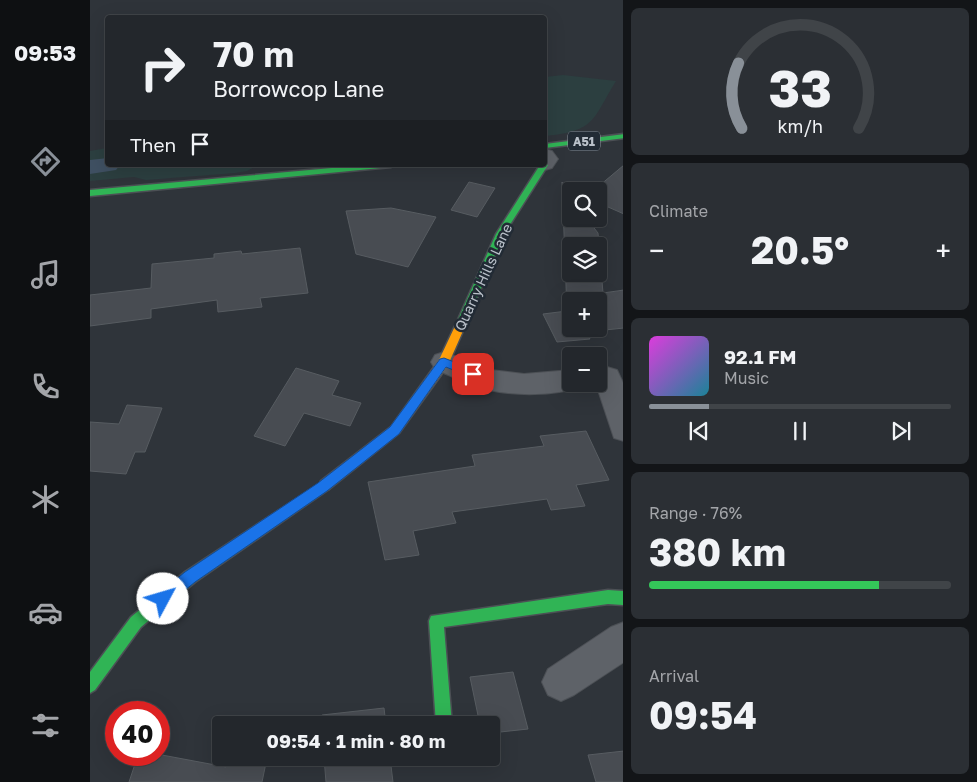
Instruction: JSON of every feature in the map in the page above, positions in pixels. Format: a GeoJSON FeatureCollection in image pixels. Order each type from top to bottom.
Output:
{"type":"FeatureCollection","features":[{"type":"Feature","properties":{"kind":"street","name":"A51"},"geometry":{"type":"LineString","coordinates":[[547,146],[623,136]]}},
{"type":"Feature","properties":{"kind":"street"},"geometry":{"type":"LineString","coordinates":[[90,193],[370,167]]}},
{"type":"Feature","properties":{"kind":"street","name":"Quarry Hills Lane"},"geometry":{"type":"LineString","coordinates":[[90,684],[136,622],[190,577],[322,487],[395,430],[444,362],[500,234],[542,167]]}},
{"type":"Feature","properties":{"kind":"street"},"geometry":{"type":"LineString","coordinates":[[444,362],[488,380],[524,384],[562,381]]}},
{"type":"Feature","properties":{"kind":"street"},"geometry":{"type":"LineString","coordinates":[[610,376],[623,430]]}},
{"type":"Feature","properties":{"kind":"street"},"geometry":{"type":"LineString","coordinates":[[443,716],[436,621],[608,597],[623,598]]}},
{"type":"Feature","properties":{"kind":"street"},"geometry":{"type":"LineString","coordinates":[[561,682],[623,640]]}},
{"type":"Feature","properties":{"kind":"shaded area"},"geometry":{"type":"Polygon","coordinates":[[[563,75],[616,81],[596,114],[584,127],[562,134],[547,136],[547,77],[563,75]]]}},
{"type":"Feature","properties":{"kind":"shaded area"},"geometry":{"type":"Polygon","coordinates":[[[105,148],[105,167],[254,167],[247,171],[235,173],[146,180],[134,177],[90,181],[90,151],[105,148]]]}},
{"type":"Feature","properties":{"kind":"building"},"geometry":{"type":"Polygon","coordinates":[[[623,166],[623,214],[607,207],[607,182],[604,182],[623,166]]]}},
{"type":"Feature","properties":{"kind":"building"},"geometry":{"type":"Polygon","coordinates":[[[469,182],[495,188],[477,217],[451,210],[469,182]]]}},
{"type":"Feature","properties":{"kind":"building"},"geometry":{"type":"Polygon","coordinates":[[[391,208],[436,217],[408,267],[356,254],[346,211],[391,208]]]}},
{"type":"Feature","properties":{"kind":"building"},"geometry":{"type":"Polygon","coordinates":[[[564,227],[593,227],[598,233],[598,237],[564,237],[564,227]]]}},
{"type":"Feature","properties":{"kind":"building"},"geometry":{"type":"Polygon","coordinates":[[[300,248],[308,293],[260,298],[262,307],[218,312],[217,300],[151,309],[151,318],[90,326],[90,295],[151,288],[152,264],[214,258],[214,254],[241,251],[242,254],[300,248]]]}},
{"type":"Feature","properties":{"kind":"building"},"geometry":{"type":"Polygon","coordinates":[[[566,282],[602,282],[603,292],[566,292],[566,282]]]}},
{"type":"Feature","properties":{"kind":"building"},"geometry":{"type":"Polygon","coordinates":[[[623,290],[623,328],[607,330],[607,292],[623,290]]]}},
{"type":"Feature","properties":{"kind":"building"},"geometry":{"type":"Polygon","coordinates":[[[562,312],[562,337],[589,337],[590,339],[557,342],[543,314],[562,312]]]}},
{"type":"Feature","properties":{"kind":"building"},"geometry":{"type":"Polygon","coordinates":[[[296,368],[339,381],[332,395],[361,403],[350,426],[304,413],[285,446],[254,436],[296,368]]]}},
{"type":"Feature","properties":{"kind":"building"},"geometry":{"type":"Polygon","coordinates":[[[127,405],[162,408],[145,452],[135,452],[126,474],[90,471],[90,422],[119,424],[127,405]]]}},
{"type":"Feature","properties":{"kind":"building"},"geometry":{"type":"Polygon","coordinates":[[[586,431],[609,480],[576,485],[585,506],[551,510],[547,499],[452,512],[456,523],[413,531],[419,555],[385,560],[368,482],[475,466],[472,455],[544,446],[540,436],[586,431]]]}},
{"type":"Feature","properties":{"kind":"building"},"geometry":{"type":"Polygon","coordinates":[[[513,672],[528,729],[500,732],[500,716],[478,716],[470,677],[513,672]]]}},
{"type":"Feature","properties":{"kind":"building"},"geometry":{"type":"Polygon","coordinates":[[[384,708],[385,716],[322,716],[384,708]]]}},
{"type":"Feature","properties":{"kind":"building"},"geometry":{"type":"Polygon","coordinates":[[[623,751],[623,782],[596,782],[588,755],[623,751]]]}},
{"type":"Feature","properties":{"kind":"building"},"geometry":{"type":"Polygon","coordinates":[[[170,756],[212,764],[212,766],[265,766],[262,782],[129,782],[134,766],[170,766],[170,756]]]}},
{"type":"Feature","properties":{"kind":"building"},"geometry":{"type":"Polygon","coordinates":[[[325,766],[391,766],[393,782],[326,782],[325,766]]]}},
{"type":"Feature","properties":{"kind":"waterway"},"geometry":{"type":"LineString","coordinates":[[90,167],[105,165]]}},
{"type":"Feature","properties":{"kind":"traffic: fast"},"geometry":{"type":"LineString","coordinates":[[547,146],[623,136]]}},
{"type":"Feature","properties":{"kind":"traffic: fast"},"geometry":{"type":"LineString","coordinates":[[90,193],[370,167]]}},
{"type":"Feature","properties":{"kind":"traffic: fast"},"geometry":{"type":"LineString","coordinates":[[461,324],[500,234],[543,167]]}},
{"type":"Feature","properties":{"kind":"traffic: fast"},"geometry":{"type":"LineString","coordinates":[[90,685],[136,622],[190,577],[325,485]]}},
{"type":"Feature","properties":{"kind":"traffic: fast"},"geometry":{"type":"LineString","coordinates":[[443,716],[436,621],[608,597],[623,598]]}},
{"type":"Feature","properties":{"kind":"traffic: slow"},"geometry":{"type":"LineString","coordinates":[[325,485],[395,430],[444,362],[461,324]]}},
{"type":"Feature","properties":{"kind":"route"},"geometry":{"type":"LineString","coordinates":[[163,599],[190,577],[322,487],[395,430],[444,362],[473,374]]}}]}
